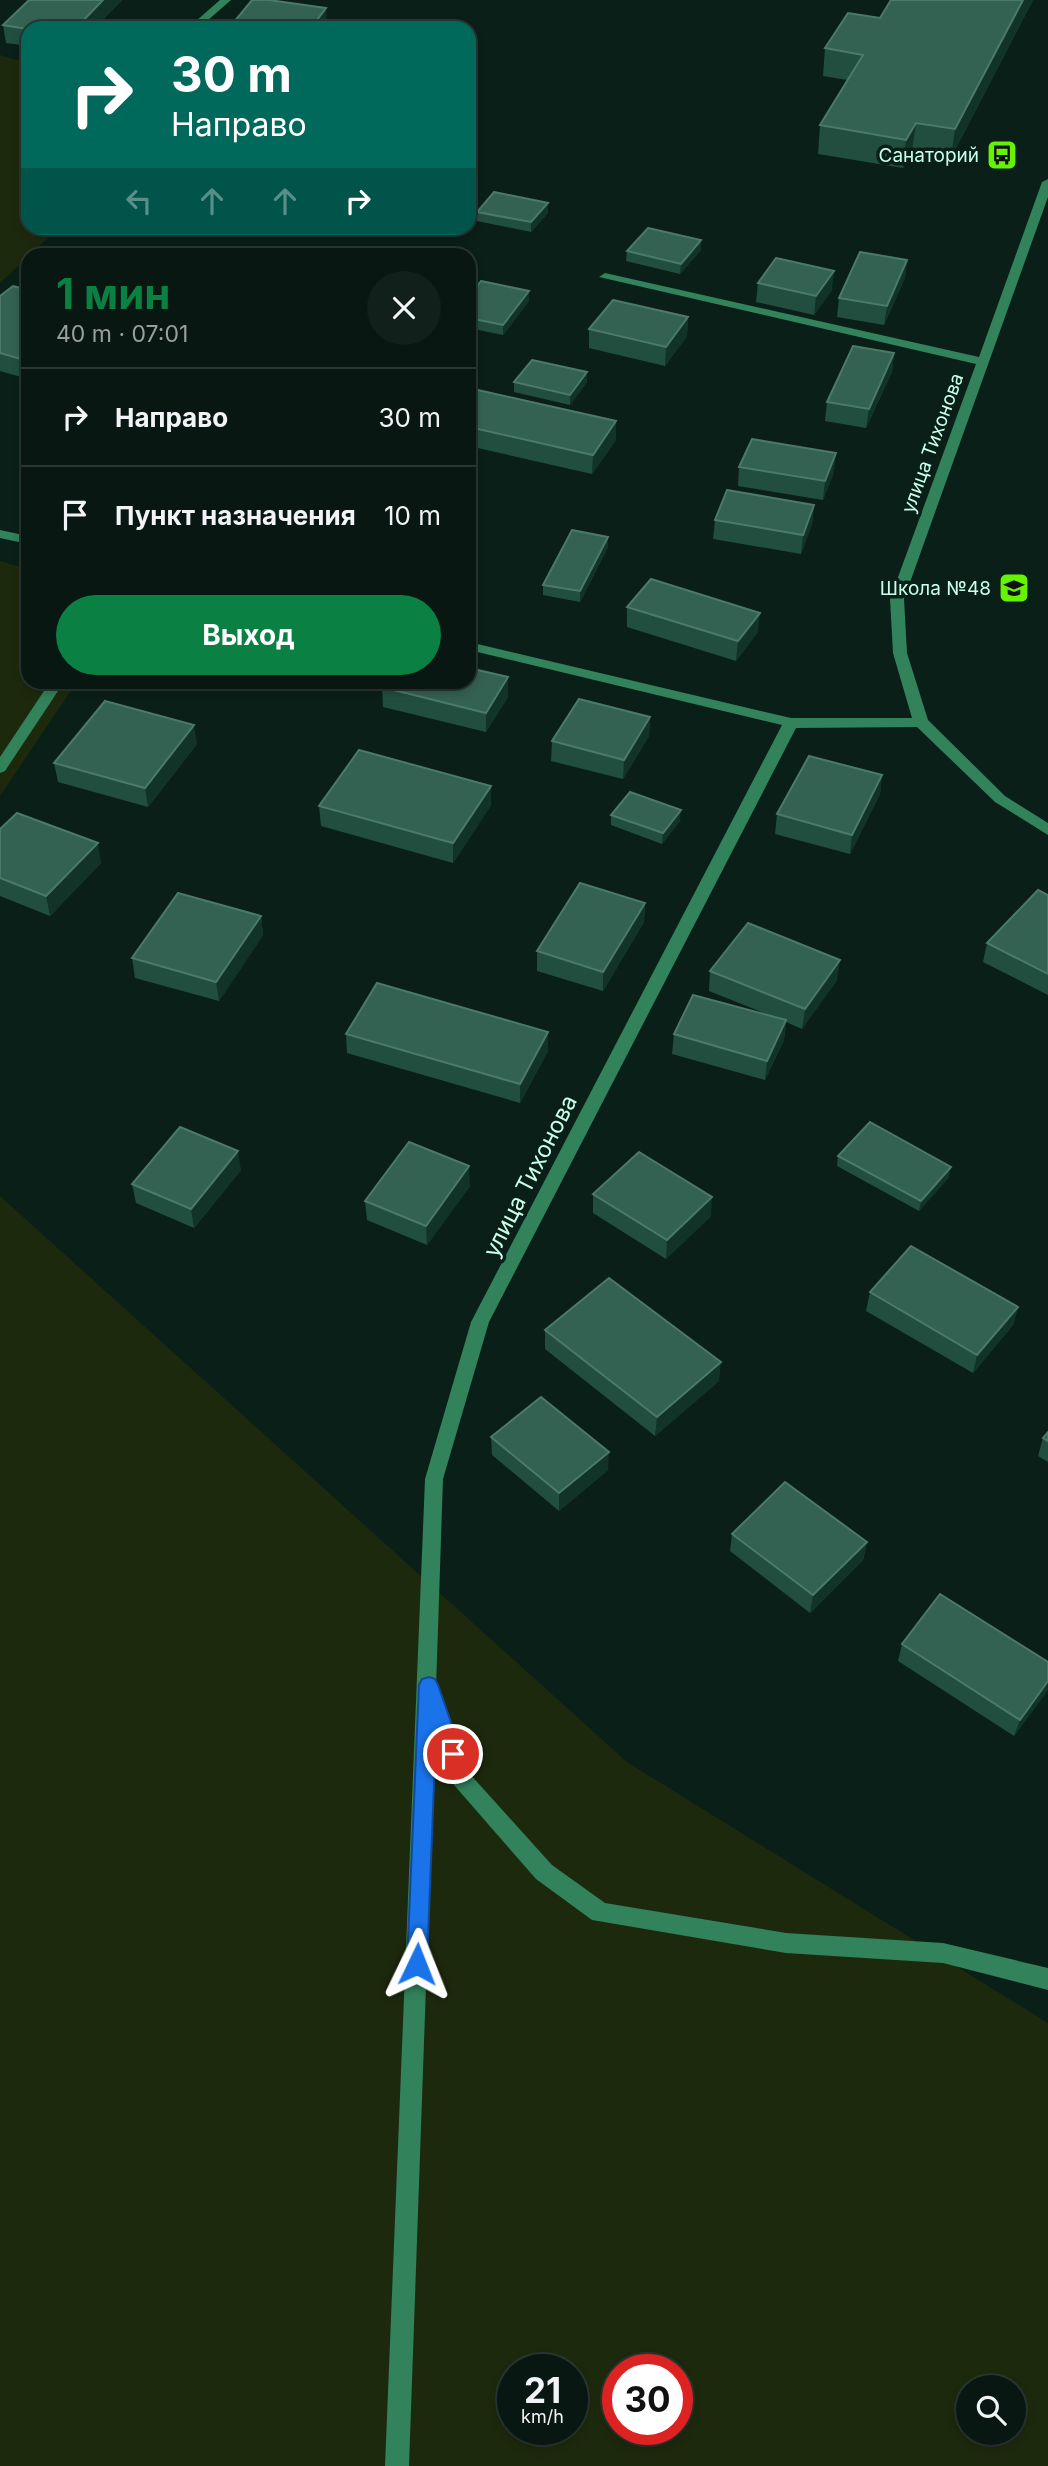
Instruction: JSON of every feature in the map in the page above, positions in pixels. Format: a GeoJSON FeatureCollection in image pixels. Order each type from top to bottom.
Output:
{"type":"FeatureCollection","features":[{"type":"Feature","properties":{"kind":"street"},"geometry":{"type":"LineString","coordinates":[[201,21],[226,0]]}},
{"type":"Feature","properties":{"kind":"street","name":"улица Тихонова"},"geometry":{"type":"LineString","coordinates":[[921,722],[900,653],[897,599],[1048,182]]}},
{"type":"Feature","properties":{"kind":"street"},"geometry":{"type":"LineString","coordinates":[[605,277],[985,362]]}},
{"type":"Feature","properties":{"kind":"street"},"geometry":{"type":"LineString","coordinates":[[0,534],[21,538]]}},
{"type":"Feature","properties":{"kind":"street"},"geometry":{"type":"LineString","coordinates":[[476,648],[792,723],[921,722],[1000,799],[1048,830]]}},
{"type":"Feature","properties":{"kind":"street"},"geometry":{"type":"LineString","coordinates":[[0,768],[52,689]]}},
{"type":"Feature","properties":{"kind":"street","name":"улица Тихонова"},"geometry":{"type":"LineString","coordinates":[[397,2466],[429,1685],[434,1479],[480,1322],[792,723]]}},
{"type":"Feature","properties":{"kind":"street"},"geometry":{"type":"LineString","coordinates":[[429,1685],[461,1778],[544,1872],[600,1913],[786,1943],[943,1953],[1048,1979]]}},
{"type":"Feature","properties":{"kind":"green space"},"geometry":{"type":"Polygon","coordinates":[[[0,55],[21,61],[21,235],[51,235],[37,248],[21,248],[21,263],[0,283],[0,55]]]}},
{"type":"Feature","properties":{"kind":"green space"},"geometry":{"type":"Polygon","coordinates":[[[0,561],[21,567],[21,689],[72,689],[0,796],[0,561]]]}},
{"type":"Feature","properties":{"kind":"green space"},"geometry":{"type":"Polygon","coordinates":[[[0,1196],[627,1762],[1048,2023],[1048,2466],[0,2466],[0,1196]]]}},
{"type":"Feature","properties":{"kind":"building"},"geometry":{"type":"Polygon","coordinates":[[[29,0],[103,0],[83,21],[21,21],[21,28],[3,25],[29,0]]]}},
{"type":"Feature","properties":{"kind":"building"},"geometry":{"type":"Polygon","coordinates":[[[252,0],[326,8],[316,21],[235,21],[252,0]]]}},
{"type":"Feature","properties":{"kind":"building"},"geometry":{"type":"Polygon","coordinates":[[[891,0],[1023,0],[955,129],[916,123],[906,140],[820,125],[863,55],[825,48],[848,13],[880,18],[891,0]]]}},
{"type":"Feature","properties":{"kind":"building"},"geometry":{"type":"Polygon","coordinates":[[[494,192],[548,203],[531,222],[477,212],[494,192]]]}},
{"type":"Feature","properties":{"kind":"building"},"geometry":{"type":"Polygon","coordinates":[[[648,228],[701,240],[681,264],[627,251],[648,228]]]}},
{"type":"Feature","properties":{"kind":"building"},"geometry":{"type":"Polygon","coordinates":[[[860,252],[907,260],[887,306],[839,298],[860,252]]]}},
{"type":"Feature","properties":{"kind":"building"},"geometry":{"type":"Polygon","coordinates":[[[776,258],[834,271],[816,296],[758,283],[776,258]]]}},
{"type":"Feature","properties":{"kind":"building"},"geometry":{"type":"Polygon","coordinates":[[[481,281],[529,291],[503,325],[476,319],[476,288],[481,281]]]}},
{"type":"Feature","properties":{"kind":"building"},"geometry":{"type":"Polygon","coordinates":[[[13,286],[21,288],[21,359],[0,353],[0,296],[13,286]]]}},
{"type":"Feature","properties":{"kind":"building"},"geometry":{"type":"Polygon","coordinates":[[[613,300],[688,317],[666,347],[589,329],[613,300]]]}},
{"type":"Feature","properties":{"kind":"building"},"geometry":{"type":"Polygon","coordinates":[[[853,346],[894,353],[869,409],[827,402],[853,346]]]}},
{"type":"Feature","properties":{"kind":"building"},"geometry":{"type":"Polygon","coordinates":[[[532,360],[587,372],[570,395],[514,382],[532,360]]]}},
{"type":"Feature","properties":{"kind":"building"},"geometry":{"type":"Polygon","coordinates":[[[476,390],[616,421],[593,455],[476,429],[476,390]]]}},
{"type":"Feature","properties":{"kind":"building"},"geometry":{"type":"Polygon","coordinates":[[[752,439],[836,453],[825,481],[739,467],[752,439]]]}},
{"type":"Feature","properties":{"kind":"building"},"geometry":{"type":"Polygon","coordinates":[[[727,490],[814,505],[803,535],[715,520],[727,490]]]}},
{"type":"Feature","properties":{"kind":"building"},"geometry":{"type":"Polygon","coordinates":[[[572,530],[608,537],[580,591],[543,585],[572,530]]]}},
{"type":"Feature","properties":{"kind":"building"},"geometry":{"type":"Polygon","coordinates":[[[651,579],[760,613],[738,641],[627,607],[651,579]]]}},
{"type":"Feature","properties":{"kind":"building"},"geometry":{"type":"Polygon","coordinates":[[[476,670],[508,677],[486,713],[390,689],[476,689],[476,670]]]}},
{"type":"Feature","properties":{"kind":"building"},"geometry":{"type":"Polygon","coordinates":[[[579,699],[650,717],[624,760],[552,741],[579,699]]]}},
{"type":"Feature","properties":{"kind":"building"},"geometry":{"type":"Polygon","coordinates":[[[105,701],[194,725],[145,788],[54,763],[105,701]]]}},
{"type":"Feature","properties":{"kind":"building"},"geometry":{"type":"Polygon","coordinates":[[[359,750],[491,786],[453,843],[319,806],[359,750]]]}},
{"type":"Feature","properties":{"kind":"building"},"geometry":{"type":"Polygon","coordinates":[[[809,756],[882,775],[852,835],[777,814],[809,756]]]}},
{"type":"Feature","properties":{"kind":"building"},"geometry":{"type":"Polygon","coordinates":[[[630,792],[681,810],[663,833],[611,815],[630,792]]]}},
{"type":"Feature","properties":{"kind":"building"},"geometry":{"type":"Polygon","coordinates":[[[17,813],[98,843],[46,896],[0,878],[0,829],[17,813]]]}},
{"type":"Feature","properties":{"kind":"building"},"geometry":{"type":"Polygon","coordinates":[[[580,883],[645,903],[603,972],[537,951],[580,883]]]}},
{"type":"Feature","properties":{"kind":"building"},"geometry":{"type":"Polygon","coordinates":[[[1038,890],[1048,895],[1048,974],[987,943],[1038,890]]]}},
{"type":"Feature","properties":{"kind":"building"},"geometry":{"type":"Polygon","coordinates":[[[178,893],[261,916],[216,982],[132,958],[178,893]]]}},
{"type":"Feature","properties":{"kind":"building"},"geometry":{"type":"Polygon","coordinates":[[[748,923],[840,960],[805,1009],[710,971],[748,923]]]}},
{"type":"Feature","properties":{"kind":"building"},"geometry":{"type":"Polygon","coordinates":[[[377,983],[548,1032],[520,1084],[346,1034],[377,983]]]}},
{"type":"Feature","properties":{"kind":"building"},"geometry":{"type":"Polygon","coordinates":[[[693,995],[786,1020],[767,1061],[674,1034],[693,995]]]}},
{"type":"Feature","properties":{"kind":"building"},"geometry":{"type":"Polygon","coordinates":[[[870,1122],[951,1167],[921,1201],[838,1156],[870,1122]]]}},
{"type":"Feature","properties":{"kind":"building"},"geometry":{"type":"Polygon","coordinates":[[[180,1127],[238,1151],[191,1209],[132,1184],[180,1127]]]}},
{"type":"Feature","properties":{"kind":"building"},"geometry":{"type":"Polygon","coordinates":[[[409,1142],[469,1166],[426,1226],[365,1201],[409,1142]]]}},
{"type":"Feature","properties":{"kind":"building"},"geometry":{"type":"Polygon","coordinates":[[[639,1152],[712,1197],[667,1240],[593,1194],[639,1152]]]}},
{"type":"Feature","properties":{"kind":"building"},"geometry":{"type":"Polygon","coordinates":[[[911,1246],[1018,1307],[977,1355],[870,1292],[911,1246]]]}},
{"type":"Feature","properties":{"kind":"building"},"geometry":{"type":"Polygon","coordinates":[[[609,1278],[721,1362],[657,1417],[545,1330],[609,1278]]]}},
{"type":"Feature","properties":{"kind":"building"},"geometry":{"type":"Polygon","coordinates":[[[541,1397],[609,1452],[559,1493],[491,1437],[541,1397]]]}},
{"type":"Feature","properties":{"kind":"building"},"geometry":{"type":"Polygon","coordinates":[[[785,1482],[867,1542],[813,1595],[732,1534],[785,1482]]]}},
{"type":"Feature","properties":{"kind":"building"},"geometry":{"type":"Polygon","coordinates":[[[940,1594],[1048,1662],[1048,1681],[1020,1720],[902,1644],[940,1594]]]}},
{"type":"Feature","properties":{"kind":"place","name":"Санаторий"},"geometry":{"type":"Point","coordinates":[1002,155]}},
{"type":"Feature","properties":{"kind":"place","name":"Школа №48"},"geometry":{"type":"Point","coordinates":[1014,588]}},
{"type":"Feature","properties":{"kind":"route"},"geometry":{"type":"LineString","coordinates":[[417,1964],[429,1685],[453,1754]]}}]}
